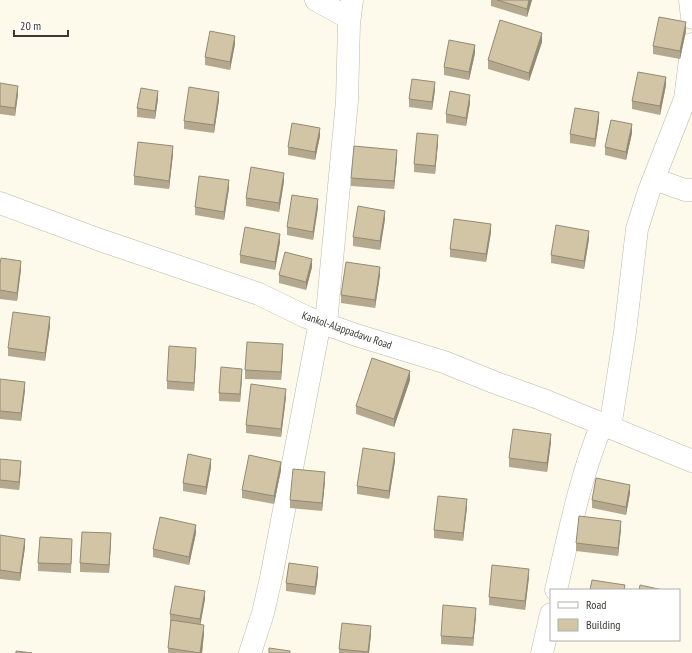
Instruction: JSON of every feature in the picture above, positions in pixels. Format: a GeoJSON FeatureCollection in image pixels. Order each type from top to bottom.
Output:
{"type":"FeatureCollection","features":[{"type":"Feature","properties":{"kind":"street"},"geometry":{"type":"LineString","coordinates":[[250,653],[263,613],[323,323],[347,101],[351,9],[316,0]]}},
{"type":"Feature","properties":{"kind":"street"},"geometry":{"type":"LineString","coordinates":[[690,0],[692,18]]}},
{"type":"Feature","properties":{"kind":"street"},"geometry":{"type":"LineString","coordinates":[[556,589],[590,454],[606,426],[625,332],[637,230],[654,179],[685,99],[692,44]]}},
{"type":"Feature","properties":{"kind":"street"},"geometry":{"type":"LineString","coordinates":[[654,179],[685,190],[692,190]]}},
{"type":"Feature","properties":{"kind":"street","name":"Kankol-Alappadavu Road"},"geometry":{"type":"LineString","coordinates":[[0,203],[100,240],[260,294],[306,317],[356,335],[444,362],[692,461]]}},
{"type":"Feature","properties":{"kind":"street"},"geometry":{"type":"LineString","coordinates":[[542,653],[550,618]]}},
{"type":"Feature","properties":{"kind":"building"},"geometry":{"type":"Polygon","coordinates":[[[497,0],[529,0],[527,9],[497,0]]]}},
{"type":"Feature","properties":{"kind":"building"},"geometry":{"type":"Polygon","coordinates":[[[659,17],[686,22],[680,51],[653,46],[659,17]]]}},
{"type":"Feature","properties":{"kind":"building"},"geometry":{"type":"Polygon","coordinates":[[[500,20],[542,33],[529,73],[488,60],[500,20]]]}},
{"type":"Feature","properties":{"kind":"building"},"geometry":{"type":"Polygon","coordinates":[[[210,31],[235,36],[230,62],[205,57],[210,31]]]}},
{"type":"Feature","properties":{"kind":"building"},"geometry":{"type":"Polygon","coordinates":[[[449,40],[475,45],[469,72],[444,67],[449,40]]]}},
{"type":"Feature","properties":{"kind":"building"},"geometry":{"type":"Polygon","coordinates":[[[638,72],[666,77],[660,106],[632,101],[638,72]]]}},
{"type":"Feature","properties":{"kind":"building"},"geometry":{"type":"Polygon","coordinates":[[[412,79],[435,82],[432,102],[409,99],[412,79]]]}},
{"type":"Feature","properties":{"kind":"building"},"geometry":{"type":"Polygon","coordinates":[[[0,83],[18,86],[15,108],[0,106],[0,83]]]}},
{"type":"Feature","properties":{"kind":"building"},"geometry":{"type":"Polygon","coordinates":[[[189,87],[219,92],[214,125],[184,121],[189,87]]]}},
{"type":"Feature","properties":{"kind":"building"},"geometry":{"type":"Polygon","coordinates":[[[141,88],[158,91],[155,111],[137,108],[141,88]]]}},
{"type":"Feature","properties":{"kind":"building"},"geometry":{"type":"Polygon","coordinates":[[[450,91],[470,95],[466,118],[446,114],[450,91]]]}},
{"type":"Feature","properties":{"kind":"building"},"geometry":{"type":"Polygon","coordinates":[[[575,108],[599,112],[595,139],[570,134],[575,108]]]}},
{"type":"Feature","properties":{"kind":"building"},"geometry":{"type":"Polygon","coordinates":[[[611,120],[632,124],[626,152],[605,147],[611,120]]]}},
{"type":"Feature","properties":{"kind":"building"},"geometry":{"type":"Polygon","coordinates":[[[292,123],[320,128],[315,152],[288,147],[292,123]]]}},
{"type":"Feature","properties":{"kind":"building"},"geometry":{"type":"Polygon","coordinates":[[[417,133],[438,135],[435,166],[414,164],[417,133]]]}},
{"type":"Feature","properties":{"kind":"building"},"geometry":{"type":"Polygon","coordinates":[[[138,142],[173,146],[169,181],[134,176],[138,142]]]}},
{"type":"Feature","properties":{"kind":"building"},"geometry":{"type":"Polygon","coordinates":[[[354,146],[397,150],[394,181],[351,178],[354,146]]]}},
{"type":"Feature","properties":{"kind":"building"},"geometry":{"type":"Polygon","coordinates":[[[251,167],[284,173],[279,203],[246,198],[251,167]]]}},
{"type":"Feature","properties":{"kind":"building"},"geometry":{"type":"Polygon","coordinates":[[[199,176],[229,180],[224,212],[195,207],[199,176]]]}},
{"type":"Feature","properties":{"kind":"building"},"geometry":{"type":"Polygon","coordinates":[[[292,195],[318,199],[313,232],[287,227],[292,195]]]}},
{"type":"Feature","properties":{"kind":"building"},"geometry":{"type":"Polygon","coordinates":[[[358,206],[385,211],[380,241],[353,237],[358,206]]]}},
{"type":"Feature","properties":{"kind":"building"},"geometry":{"type":"Polygon","coordinates":[[[454,219],[491,224],[486,254],[450,249],[454,219]]]}},
{"type":"Feature","properties":{"kind":"building"},"geometry":{"type":"Polygon","coordinates":[[[556,225],[589,231],[584,261],[551,255],[556,225]]]}},
{"type":"Feature","properties":{"kind":"building"},"geometry":{"type":"Polygon","coordinates":[[[245,227],[280,234],[275,262],[240,255],[245,227]]]}},
{"type":"Feature","properties":{"kind":"building"},"geometry":{"type":"Polygon","coordinates":[[[285,252],[312,259],[306,282],[279,275],[285,252]]]}},
{"type":"Feature","properties":{"kind":"building"},"geometry":{"type":"Polygon","coordinates":[[[1,258],[21,261],[17,293],[0,290],[1,258]]]}},
{"type":"Feature","properties":{"kind":"building"},"geometry":{"type":"Polygon","coordinates":[[[346,262],[380,267],[375,300],[341,295],[346,262]]]}},
{"type":"Feature","properties":{"kind":"building"},"geometry":{"type":"Polygon","coordinates":[[[13,312],[50,317],[45,353],[8,348],[13,312]]]}},
{"type":"Feature","properties":{"kind":"building"},"geometry":{"type":"Polygon","coordinates":[[[247,342],[283,344],[281,372],[245,370],[247,342]]]}},
{"type":"Feature","properties":{"kind":"building"},"geometry":{"type":"Polygon","coordinates":[[[169,346],[196,348],[194,383],[167,381],[169,346]]]}},
{"type":"Feature","properties":{"kind":"building"},"geometry":{"type":"Polygon","coordinates":[[[372,358],[410,371],[394,419],[356,406],[372,358]]]}},
{"type":"Feature","properties":{"kind":"building"},"geometry":{"type":"Polygon","coordinates":[[[221,367],[242,369],[240,394],[219,393],[221,367]]]}},
{"type":"Feature","properties":{"kind":"building"},"geometry":{"type":"Polygon","coordinates":[[[0,379],[25,382],[21,413],[0,411],[0,379]]]}},
{"type":"Feature","properties":{"kind":"building"},"geometry":{"type":"Polygon","coordinates":[[[251,384],[286,389],[281,429],[246,425],[251,384]]]}},
{"type":"Feature","properties":{"kind":"building"},"geometry":{"type":"Polygon","coordinates":[[[513,429],[551,434],[547,463],[509,458],[513,429]]]}},
{"type":"Feature","properties":{"kind":"building"},"geometry":{"type":"Polygon","coordinates":[[[363,448],[395,453],[389,491],[357,486],[363,448]]]}},
{"type":"Feature","properties":{"kind":"building"},"geometry":{"type":"Polygon","coordinates":[[[188,454],[211,459],[206,487],[183,483],[188,454]]]}},
{"type":"Feature","properties":{"kind":"building"},"geometry":{"type":"Polygon","coordinates":[[[249,455],[281,462],[274,496],[242,490],[249,455]]]}},
{"type":"Feature","properties":{"kind":"building"},"geometry":{"type":"Polygon","coordinates":[[[0,459],[21,461],[19,482],[0,480],[0,459]]]}},
{"type":"Feature","properties":{"kind":"building"},"geometry":{"type":"Polygon","coordinates":[[[293,469],[325,472],[322,503],[290,500],[293,469]]]}},
{"type":"Feature","properties":{"kind":"building"},"geometry":{"type":"Polygon","coordinates":[[[596,478],[630,485],[626,507],[592,500],[596,478]]]}},
{"type":"Feature","properties":{"kind":"building"},"geometry":{"type":"Polygon","coordinates":[[[438,496],[467,499],[463,533],[434,530],[438,496]]]}},
{"type":"Feature","properties":{"kind":"building"},"geometry":{"type":"Polygon","coordinates":[[[579,516],[621,521],[618,548],[576,543],[579,516]]]}},
{"type":"Feature","properties":{"kind":"building"},"geometry":{"type":"Polygon","coordinates":[[[160,517],[196,525],[189,557],[153,549],[160,517]]]}},
{"type":"Feature","properties":{"kind":"building"},"geometry":{"type":"Polygon","coordinates":[[[82,532],[111,533],[109,565],[80,563],[82,532]]]}},
{"type":"Feature","properties":{"kind":"building"},"geometry":{"type":"Polygon","coordinates":[[[0,535],[25,539],[20,573],[0,570],[0,535]]]}},
{"type":"Feature","properties":{"kind":"building"},"geometry":{"type":"Polygon","coordinates":[[[40,537],[72,539],[71,564],[38,563],[40,537]]]}},
{"type":"Feature","properties":{"kind":"building"},"geometry":{"type":"Polygon","coordinates":[[[289,563],[318,567],[315,587],[286,583],[289,563]]]}},
{"type":"Feature","properties":{"kind":"building"},"geometry":{"type":"Polygon","coordinates":[[[492,565],[529,569],[525,601],[489,597],[492,565]]]}},
{"type":"Feature","properties":{"kind":"building"},"geometry":{"type":"Polygon","coordinates":[[[592,580],[625,585],[624,589],[590,589],[592,580]]]}},
{"type":"Feature","properties":{"kind":"building"},"geometry":{"type":"Polygon","coordinates":[[[640,585],[658,589],[639,589],[640,585]]]}},
{"type":"Feature","properties":{"kind":"building"},"geometry":{"type":"Polygon","coordinates":[[[175,586],[205,591],[200,619],[170,614],[175,586]]]}},
{"type":"Feature","properties":{"kind":"building"},"geometry":{"type":"Polygon","coordinates":[[[443,605],[476,608],[473,638],[441,636],[443,605]]]}},
{"type":"Feature","properties":{"kind":"building"},"geometry":{"type":"Polygon","coordinates":[[[171,620],[204,625],[200,653],[168,648],[171,620]]]}},
{"type":"Feature","properties":{"kind":"building"},"geometry":{"type":"Polygon","coordinates":[[[342,623],[371,626],[368,652],[339,649],[342,623]]]}},
{"type":"Feature","properties":{"kind":"building"},"geometry":{"type":"Polygon","coordinates":[[[269,648],[290,651],[290,653],[269,653],[269,648]]]}},
{"type":"Feature","properties":{"kind":"building"},"geometry":{"type":"Polygon","coordinates":[[[16,651],[32,653],[16,653],[16,651]]]}}]}
